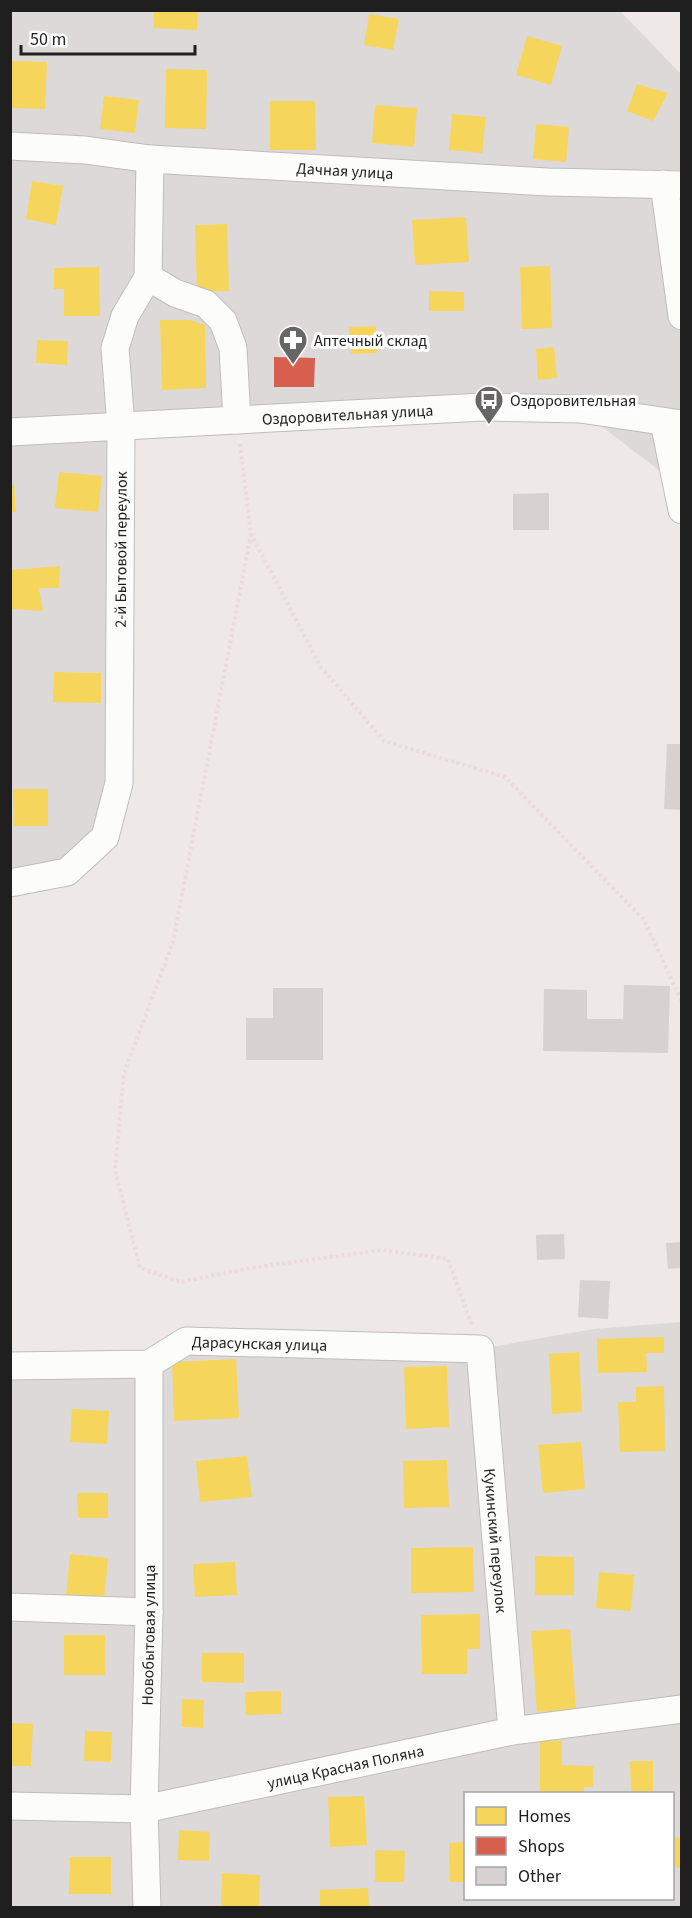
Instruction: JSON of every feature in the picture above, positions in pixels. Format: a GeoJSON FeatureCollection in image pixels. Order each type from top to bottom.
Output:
{"type":"FeatureCollection","features":[{"type":"Feature","properties":{"kind":"street","name":"Дачная улица"},"geometry":{"type":"LineString","coordinates":[[10,146],[85,150],[150,159],[548,182],[673,185]]}},
{"type":"Feature","properties":{"kind":"street","name":"2-й Бытовой переулок"},"geometry":{"type":"LineString","coordinates":[[10,883],[68,872],[105,837],[119,783],[121,426],[114,348],[125,316],[148,277],[150,159]]}},
{"type":"Feature","properties":{"kind":"street"},"geometry":{"type":"LineString","coordinates":[[673,185],[681,316]]}},
{"type":"Feature","properties":{"kind":"street"},"geometry":{"type":"LineString","coordinates":[[148,277],[175,293],[206,304],[223,321],[233,348],[237,420]]}},
{"type":"Feature","properties":{"kind":"street","name":"Оздоровительная улица"},"geometry":{"type":"LineString","coordinates":[[10,432],[483,407],[580,409],[672,423]]}},
{"type":"Feature","properties":{"kind":"street"},"geometry":{"type":"LineString","coordinates":[[672,423],[681,510]]}},
{"type":"Feature","properties":{"kind":"street","name":"Дарасунская улица"},"geometry":{"type":"LineString","coordinates":[[149,1364],[186,1341],[480,1348]]}},
{"type":"Feature","properties":{"kind":"street","name":"Кукинский переулок"},"geometry":{"type":"LineString","coordinates":[[480,1348],[512,1731]]}},
{"type":"Feature","properties":{"kind":"street"},"geometry":{"type":"LineString","coordinates":[[10,1366],[149,1364]]}},
{"type":"Feature","properties":{"kind":"street","name":"Новобытовая улица"},"geometry":{"type":"LineString","coordinates":[[147,1908],[144,1809],[149,1612],[149,1364]]}},
{"type":"Feature","properties":{"kind":"street"},"geometry":{"type":"LineString","coordinates":[[10,1606],[149,1612]]}},
{"type":"Feature","properties":{"kind":"street","name":"улица Красная Поляна"},"geometry":{"type":"LineString","coordinates":[[10,1806],[144,1809],[512,1731],[681,1709]]}},
{"type":"Feature","properties":{"kind":"path"},"geometry":{"type":"LineString","coordinates":[[237,420],[251,534],[173,942],[124,1073],[115,1170],[140,1268],[181,1282],[250,1268],[382,1250],[448,1259],[480,1348]]}},
{"type":"Feature","properties":{"kind":"path"},"geometry":{"type":"LineString","coordinates":[[251,534],[320,666],[384,741],[506,777],[644,920],[681,1002]]}},
{"type":"Feature","properties":{"kind":"shaded area"},"geometry":{"type":"Polygon","coordinates":[[[11,11],[620,11],[681,74],[681,487],[579,409],[122,426],[105,837],[67,872],[11,883],[11,11]]]}},
{"type":"Feature","properties":{"kind":"shaded area"},"geometry":{"type":"Polygon","coordinates":[[[681,1322],[681,1907],[11,1907],[10,1366],[149,1364],[186,1341],[480,1349],[594,1329],[681,1322]]]}},
{"type":"Feature","properties":{"kind":"building: Homes"},"geometry":{"type":"Polygon","coordinates":[[[154,10],[198,10],[197,30],[154,28],[154,10]]]}},
{"type":"Feature","properties":{"kind":"building: Homes"},"geometry":{"type":"Polygon","coordinates":[[[369,14],[399,19],[393,50],[364,45],[369,14]]]}},
{"type":"Feature","properties":{"kind":"building: Homes"},"geometry":{"type":"Polygon","coordinates":[[[527,36],[562,46],[551,85],[516,75],[527,36]]]}},
{"type":"Feature","properties":{"kind":"building: Homes"},"geometry":{"type":"Polygon","coordinates":[[[10,61],[47,62],[45,109],[10,108],[10,61]]]}},
{"type":"Feature","properties":{"kind":"building: Homes"},"geometry":{"type":"Polygon","coordinates":[[[166,69],[207,70],[206,129],[165,128],[166,69]]]}},
{"type":"Feature","properties":{"kind":"building: Homes"},"geometry":{"type":"Polygon","coordinates":[[[637,84],[668,93],[653,121],[627,111],[637,84]]]}},
{"type":"Feature","properties":{"kind":"building: Homes"},"geometry":{"type":"Polygon","coordinates":[[[104,96],[139,100],[135,133],[100,129],[104,96]]]}},
{"type":"Feature","properties":{"kind":"building: Homes"},"geometry":{"type":"Polygon","coordinates":[[[270,101],[315,101],[316,150],[270,150],[270,101]]]}},
{"type":"Feature","properties":{"kind":"building: Homes"},"geometry":{"type":"Polygon","coordinates":[[[375,105],[417,108],[414,147],[372,143],[375,105]]]}},
{"type":"Feature","properties":{"kind":"building: Homes"},"geometry":{"type":"Polygon","coordinates":[[[452,114],[486,117],[482,153],[449,150],[452,114]]]}},
{"type":"Feature","properties":{"kind":"building: Homes"},"geometry":{"type":"Polygon","coordinates":[[[536,124],[569,127],[566,162],[533,159],[536,124]]]}},
{"type":"Feature","properties":{"kind":"building: Homes"},"geometry":{"type":"Polygon","coordinates":[[[32,181],[63,186],[56,225],[26,219],[32,181]]]}},
{"type":"Feature","properties":{"kind":"building: Homes"},"geometry":{"type":"Polygon","coordinates":[[[466,217],[469,262],[415,265],[412,220],[466,217]]]}},
{"type":"Feature","properties":{"kind":"building: Homes"},"geometry":{"type":"Polygon","coordinates":[[[227,224],[229,291],[197,292],[195,225],[227,224]]]}},
{"type":"Feature","properties":{"kind":"building: Homes"},"geometry":{"type":"Polygon","coordinates":[[[550,266],[552,328],[522,329],[520,267],[550,266]]]}},
{"type":"Feature","properties":{"kind":"building: Homes"},"geometry":{"type":"Polygon","coordinates":[[[99,267],[100,316],[64,316],[64,289],[54,289],[54,268],[99,267]]]}},
{"type":"Feature","properties":{"kind":"building: Homes"},"geometry":{"type":"Polygon","coordinates":[[[429,291],[464,292],[464,311],[429,311],[429,291]]]}},
{"type":"Feature","properties":{"kind":"building: Homes"},"geometry":{"type":"Polygon","coordinates":[[[160,320],[190,320],[205,325],[206,388],[162,390],[160,320]]]}},
{"type":"Feature","properties":{"kind":"building: Homes"},"geometry":{"type":"Polygon","coordinates":[[[376,326],[377,353],[351,354],[349,327],[376,326]]]}},
{"type":"Feature","properties":{"kind":"building: Homes"},"geometry":{"type":"Polygon","coordinates":[[[37,340],[68,341],[67,365],[36,363],[37,340]]]}},
{"type":"Feature","properties":{"kind":"building: Homes"},"geometry":{"type":"Polygon","coordinates":[[[554,347],[557,378],[538,380],[536,349],[554,347]]]}},
{"type":"Feature","properties":{"kind":"building: Homes"},"geometry":{"type":"Polygon","coordinates":[[[59,472],[102,476],[98,512],[55,508],[59,472]]]}},
{"type":"Feature","properties":{"kind":"building: Homes"},"geometry":{"type":"Polygon","coordinates":[[[10,485],[14,485],[16,512],[10,512],[10,485]]]}},
{"type":"Feature","properties":{"kind":"building: Homes"},"geometry":{"type":"Polygon","coordinates":[[[60,566],[59,588],[39,588],[43,611],[12,609],[10,570],[60,566]]]}},
{"type":"Feature","properties":{"kind":"building: Homes"},"geometry":{"type":"Polygon","coordinates":[[[54,672],[101,673],[101,703],[53,702],[54,672]]]}},
{"type":"Feature","properties":{"kind":"building: Homes"},"geometry":{"type":"Polygon","coordinates":[[[13,789],[48,789],[48,826],[14,826],[13,789]]]}},
{"type":"Feature","properties":{"kind":"building: Homes"},"geometry":{"type":"Polygon","coordinates":[[[664,1337],[664,1353],[646,1353],[647,1372],[598,1373],[597,1339],[664,1337]]]}},
{"type":"Feature","properties":{"kind":"building: Homes"},"geometry":{"type":"Polygon","coordinates":[[[579,1352],[582,1412],[552,1414],[549,1354],[579,1352]]]}},
{"type":"Feature","properties":{"kind":"building: Homes"},"geometry":{"type":"Polygon","coordinates":[[[236,1359],[239,1418],[174,1421],[172,1362],[236,1359]]]}},
{"type":"Feature","properties":{"kind":"building: Homes"},"geometry":{"type":"Polygon","coordinates":[[[447,1366],[449,1427],[406,1429],[404,1367],[447,1366]]]}},
{"type":"Feature","properties":{"kind":"building: Homes"},"geometry":{"type":"Polygon","coordinates":[[[664,1386],[665,1451],[620,1452],[618,1402],[636,1402],[636,1387],[664,1386]]]}},
{"type":"Feature","properties":{"kind":"building: Homes"},"geometry":{"type":"Polygon","coordinates":[[[72,1409],[109,1411],[107,1444],[70,1442],[72,1409]]]}},
{"type":"Feature","properties":{"kind":"building: Homes"},"geometry":{"type":"Polygon","coordinates":[[[581,1442],[585,1489],[543,1493],[538,1445],[581,1442]]]}},
{"type":"Feature","properties":{"kind":"building: Homes"},"geometry":{"type":"Polygon","coordinates":[[[247,1456],[252,1497],[200,1502],[196,1461],[247,1456]]]}},
{"type":"Feature","properties":{"kind":"building: Homes"},"geometry":{"type":"Polygon","coordinates":[[[447,1460],[449,1507],[404,1508],[403,1461],[447,1460]]]}},
{"type":"Feature","properties":{"kind":"building: Homes"},"geometry":{"type":"Polygon","coordinates":[[[77,1493],[108,1493],[108,1518],[78,1518],[77,1493]]]}},
{"type":"Feature","properties":{"kind":"building: Homes"},"geometry":{"type":"Polygon","coordinates":[[[473,1547],[474,1592],[411,1593],[411,1548],[473,1547]]]}},
{"type":"Feature","properties":{"kind":"building: Homes"},"geometry":{"type":"Polygon","coordinates":[[[70,1554],[108,1558],[104,1600],[66,1596],[70,1554]]]}},
{"type":"Feature","properties":{"kind":"building: Homes"},"geometry":{"type":"Polygon","coordinates":[[[535,1556],[574,1557],[574,1595],[535,1595],[535,1556]]]}},
{"type":"Feature","properties":{"kind":"building: Homes"},"geometry":{"type":"Polygon","coordinates":[[[235,1562],[237,1595],[195,1597],[193,1564],[235,1562]]]}},
{"type":"Feature","properties":{"kind":"building: Homes"},"geometry":{"type":"Polygon","coordinates":[[[599,1572],[634,1575],[631,1611],[596,1608],[599,1572]]]}},
{"type":"Feature","properties":{"kind":"building: Homes"},"geometry":{"type":"Polygon","coordinates":[[[480,1614],[480,1649],[467,1649],[467,1674],[422,1674],[421,1615],[480,1614]]]}},
{"type":"Feature","properties":{"kind":"building: Homes"},"geometry":{"type":"Polygon","coordinates":[[[570,1629],[576,1709],[537,1712],[531,1631],[570,1629]]]}},
{"type":"Feature","properties":{"kind":"building: Homes"},"geometry":{"type":"Polygon","coordinates":[[[64,1635],[105,1635],[105,1675],[64,1675],[64,1635]]]}},
{"type":"Feature","properties":{"kind":"building: Homes"},"geometry":{"type":"Polygon","coordinates":[[[202,1653],[244,1653],[244,1683],[202,1682],[202,1653]]]}},
{"type":"Feature","properties":{"kind":"building: Homes"},"geometry":{"type":"Polygon","coordinates":[[[281,1691],[281,1714],[246,1715],[245,1692],[281,1691]]]}},
{"type":"Feature","properties":{"kind":"building: Homes"},"geometry":{"type":"Polygon","coordinates":[[[182,1699],[204,1700],[203,1728],[182,1727],[182,1699]]]}},
{"type":"Feature","properties":{"kind":"building: Homes"},"geometry":{"type":"Polygon","coordinates":[[[12,1723],[33,1724],[31,1766],[11,1766],[12,1723]]]}},
{"type":"Feature","properties":{"kind":"building: Homes"},"geometry":{"type":"Polygon","coordinates":[[[85,1731],[112,1732],[111,1762],[84,1761],[85,1731]]]}},
{"type":"Feature","properties":{"kind":"building: Homes"},"geometry":{"type":"Polygon","coordinates":[[[540,1740],[562,1741],[562,1765],[593,1766],[593,1787],[584,1787],[584,1792],[540,1792],[540,1740]]]}},
{"type":"Feature","properties":{"kind":"building: Homes"},"geometry":{"type":"Polygon","coordinates":[[[630,1761],[653,1761],[653,1792],[631,1792],[630,1761]]]}},
{"type":"Feature","properties":{"kind":"building: Homes"},"geometry":{"type":"Polygon","coordinates":[[[364,1796],[367,1845],[330,1847],[328,1797],[364,1796]]]}},
{"type":"Feature","properties":{"kind":"building: Homes"},"geometry":{"type":"Polygon","coordinates":[[[179,1830],[210,1832],[209,1861],[178,1860],[179,1830]]]}},
{"type":"Feature","properties":{"kind":"building: Homes"},"geometry":{"type":"Polygon","coordinates":[[[674,1837],[682,1838],[682,1868],[674,1867],[674,1837]]]}},
{"type":"Feature","properties":{"kind":"building: Homes"},"geometry":{"type":"Polygon","coordinates":[[[464,1842],[464,1882],[450,1882],[449,1843],[464,1842]]]}},
{"type":"Feature","properties":{"kind":"building: Homes"},"geometry":{"type":"Polygon","coordinates":[[[375,1850],[405,1851],[404,1882],[375,1882],[375,1850]]]}},
{"type":"Feature","properties":{"kind":"building: Homes"},"geometry":{"type":"Polygon","coordinates":[[[70,1857],[111,1857],[111,1894],[69,1894],[70,1857]]]}},
{"type":"Feature","properties":{"kind":"building: Homes"},"geometry":{"type":"Polygon","coordinates":[[[222,1873],[260,1875],[259,1908],[221,1908],[222,1873]]]}},
{"type":"Feature","properties":{"kind":"building: Homes"},"geometry":{"type":"Polygon","coordinates":[[[368,1888],[369,1908],[320,1908],[320,1890],[368,1888]]]}},
{"type":"Feature","properties":{"kind":"building: Shops"},"geometry":{"type":"Polygon","coordinates":[[[274,357],[315,358],[314,387],[274,387],[274,357]]]}},
{"type":"Feature","properties":{"kind":"building: Other"},"geometry":{"type":"Polygon","coordinates":[[[549,493],[549,530],[513,530],[513,494],[549,493]]]}},
{"type":"Feature","properties":{"kind":"building: Other"},"geometry":{"type":"Polygon","coordinates":[[[667,744],[682,744],[682,810],[664,809],[667,744]]]}},
{"type":"Feature","properties":{"kind":"building: Other"},"geometry":{"type":"Polygon","coordinates":[[[624,985],[670,986],[668,1053],[543,1051],[544,989],[587,990],[587,1019],[623,1019],[624,985]]]}},
{"type":"Feature","properties":{"kind":"building: Other"},"geometry":{"type":"Polygon","coordinates":[[[273,988],[323,988],[323,1060],[246,1060],[246,1018],[273,1018],[273,988]]]}},
{"type":"Feature","properties":{"kind":"building: Other"},"geometry":{"type":"Polygon","coordinates":[[[564,1234],[565,1259],[537,1260],[536,1235],[564,1234]]]}},
{"type":"Feature","properties":{"kind":"building: Other"},"geometry":{"type":"Polygon","coordinates":[[[682,1242],[682,1268],[668,1269],[666,1243],[682,1242]]]}},
{"type":"Feature","properties":{"kind":"building: Other"},"geometry":{"type":"Polygon","coordinates":[[[580,1280],[610,1281],[608,1319],[578,1317],[580,1280]]]}},
{"type":"Feature","properties":{"kind":"place","name":"Аптечный склад"},"geometry":{"type":"Point","coordinates":[293,366]}},
{"type":"Feature","properties":{"kind":"place","name":"Оздоровительная"},"geometry":{"type":"Point","coordinates":[489,426]}}]}
